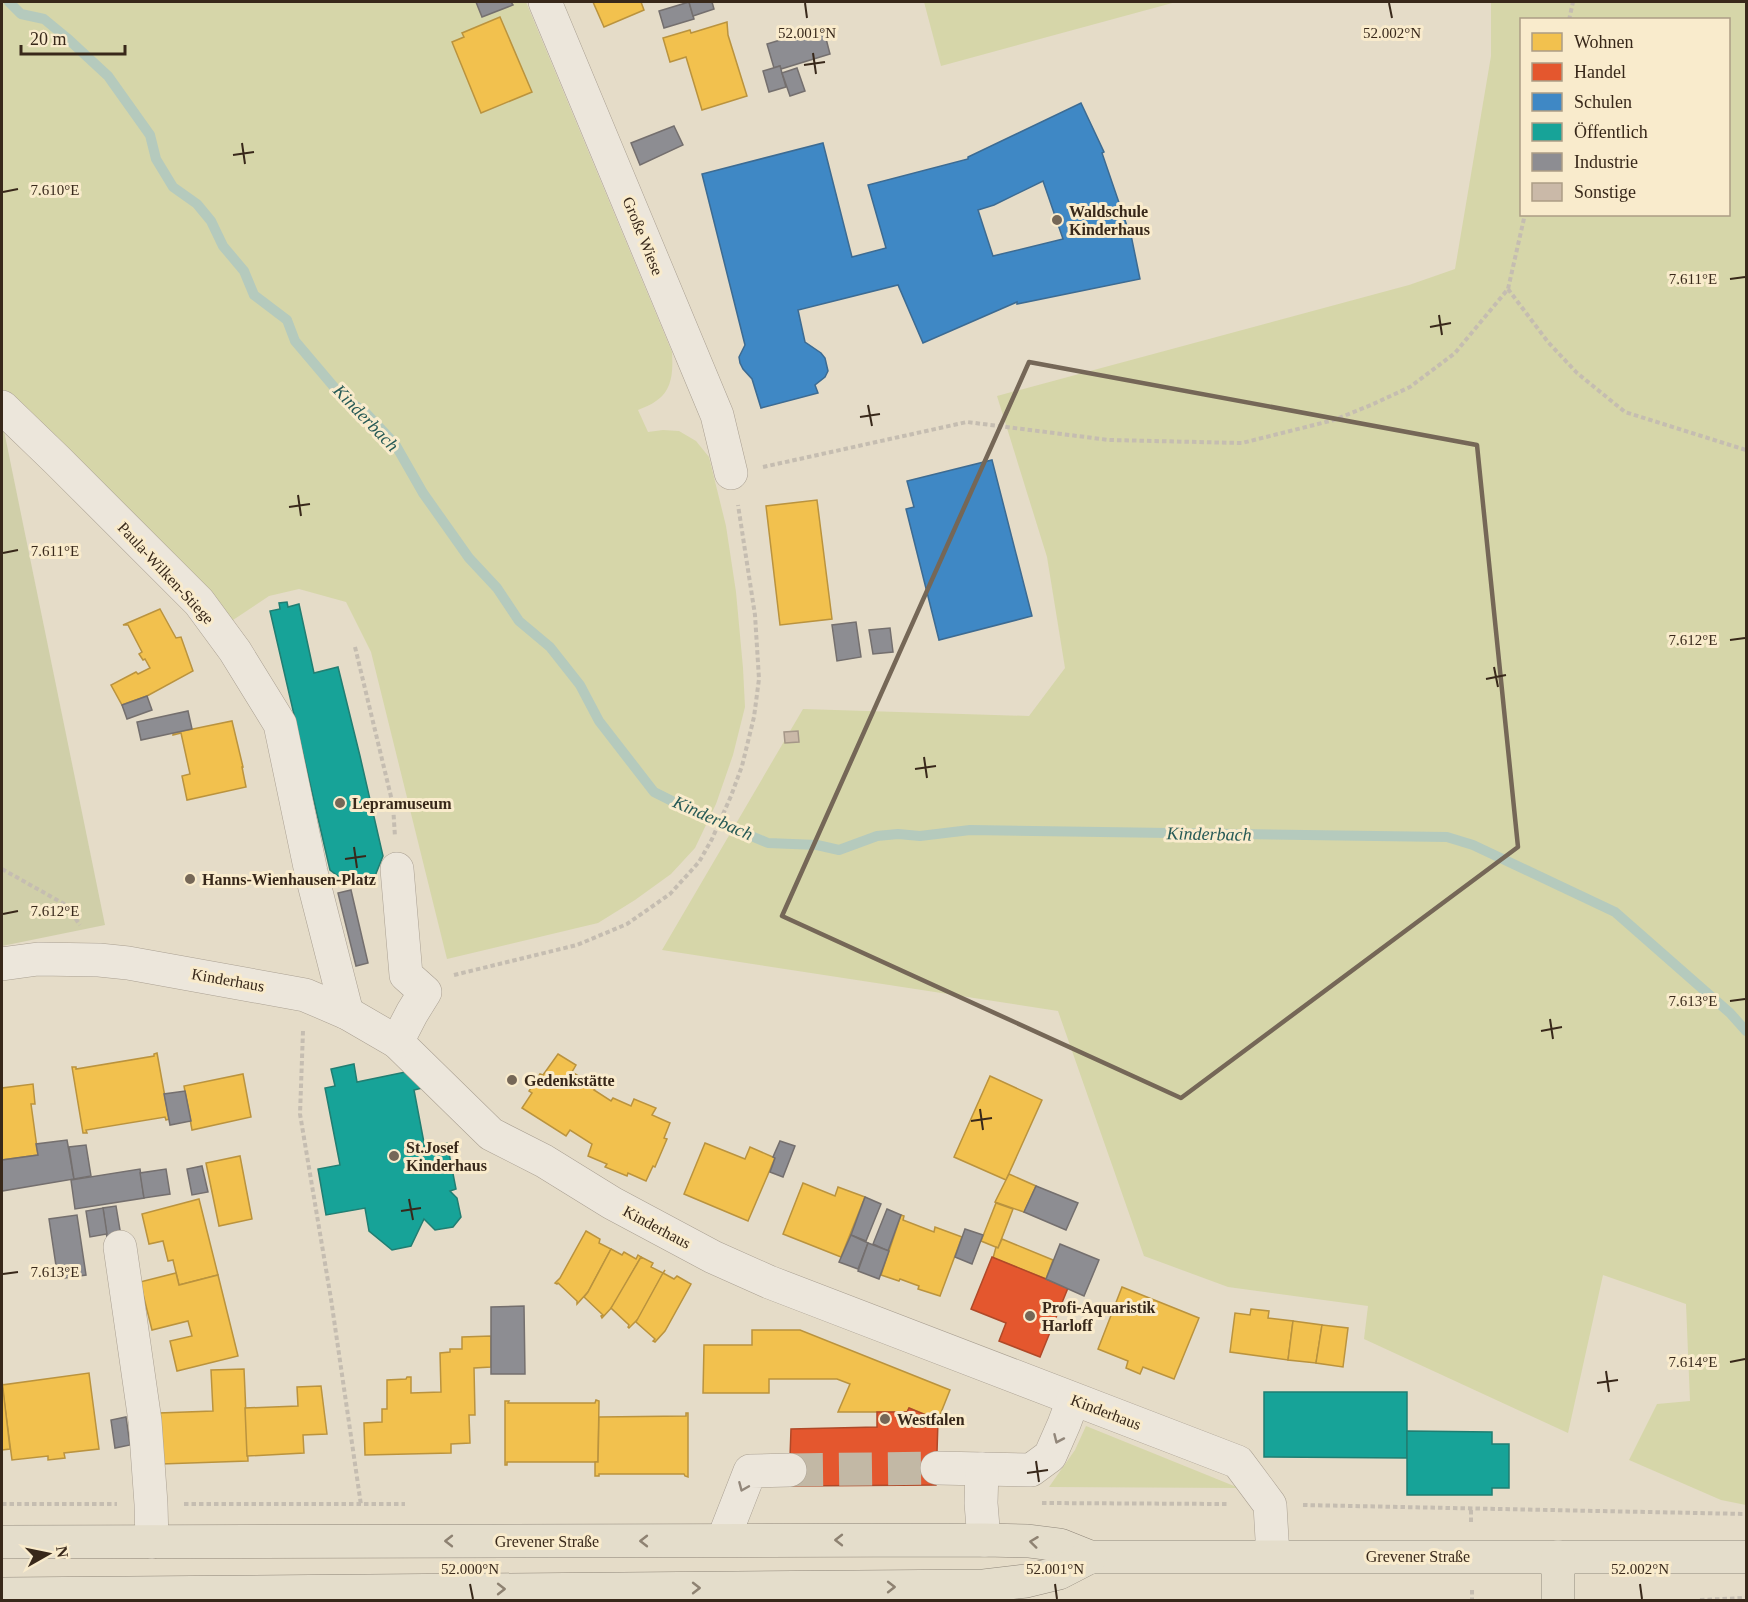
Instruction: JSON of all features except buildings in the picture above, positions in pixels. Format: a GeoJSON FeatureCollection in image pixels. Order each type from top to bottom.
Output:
{"type":"FeatureCollection","features":[{"type":"Feature","properties":{"kind":"main road","name":"Grevener Straße"},"geometry":{"type":"LineString","coordinates":[[2,1542],[984,1540],[1028,1541],[1060,1545],[1090,1557],[1746,1557]]}},
{"type":"Feature","properties":{"kind":"main road","name":"Grevener Straße"},"geometry":{"type":"LineString","coordinates":[[2,1594],[984,1586],[1026,1581],[1059,1573],[1090,1557]]}},
{"type":"Feature","properties":{"kind":"main road"},"geometry":{"type":"LineString","coordinates":[[1558,1557],[1558,1600]]}},
{"type":"Feature","properties":{"kind":"street","name":"Große Wiese"},"geometry":{"type":"LineString","coordinates":[[545,2],[717,415],[731,473]]}},
{"type":"Feature","properties":{"kind":"street","name":"Paula-Wilken-Stiege"},"geometry":{"type":"LineString","coordinates":[[2,407],[198,602],[235,651],[280,724],[311,872],[346,1012]]}},
{"type":"Feature","properties":{"kind":"street"},"geometry":{"type":"LineString","coordinates":[[397,869],[406,975],[425,992],[397,1042]]}},
{"type":"Feature","properties":{"kind":"street","name":"Kinderhaus"},"geometry":{"type":"LineString","coordinates":[[2,963],[38,959],[99,960],[195,974],[304,995],[346,1012],[397,1042],[491,1134],[544,1161],[612,1203],[713,1257],[780,1287],[1238,1462],[1270,1505]]}},
{"type":"Feature","properties":{"kind":"street"},"geometry":{"type":"LineString","coordinates":[[120,1247],[145,1421],[152,1542]]}},
{"type":"Feature","properties":{"kind":"street"},"geometry":{"type":"LineString","coordinates":[[937,1468],[1031,1470],[1050,1456],[1073,1400]]}},
{"type":"Feature","properties":{"kind":"street"},"geometry":{"type":"LineString","coordinates":[[982,1469],[981,1503],[984,1540]]}},
{"type":"Feature","properties":{"kind":"street"},"geometry":{"type":"LineString","coordinates":[[723,1540],[750,1471],[790,1470]]}},
{"type":"Feature","properties":{"kind":"street"},"geometry":{"type":"LineString","coordinates":[[1270,1505],[1273,1556]]}},
{"type":"Feature","properties":{"kind":"path"},"geometry":{"type":"LineString","coordinates":[[1570,18],[1574,2]]}},
{"type":"Feature","properties":{"kind":"path"},"geometry":{"type":"LineString","coordinates":[[425,992],[456,974],[577,945],[627,924],[670,894],[699,862],[712,839],[742,766],[759,679],[755,615],[731,473],[967,422],[1109,440],[1242,443],[1334,420],[1410,387],[1455,353],[1508,289],[1525,216]]}},
{"type":"Feature","properties":{"kind":"path"},"geometry":{"type":"LineString","coordinates":[[1508,289],[1548,342],[1577,373],[1625,412],[1746,450]]}},
{"type":"Feature","properties":{"kind":"path"},"geometry":{"type":"LineString","coordinates":[[355,647],[393,805],[397,869]]}},
{"type":"Feature","properties":{"kind":"path"},"geometry":{"type":"LineString","coordinates":[[2,869],[66,905],[84,930],[99,960]]}},
{"type":"Feature","properties":{"kind":"path"},"geometry":{"type":"LineString","coordinates":[[304,995],[300,1114],[331,1299],[361,1504],[362,1541]]}},
{"type":"Feature","properties":{"kind":"path"},"geometry":{"type":"LineString","coordinates":[[1270,1505],[1746,1514]]}},
{"type":"Feature","properties":{"kind":"path"},"geometry":{"type":"LineString","coordinates":[[1700,1600],[1746,1598]]}},
{"type":"Feature","properties":{"kind":"highlighted area"},"geometry":{"type":"Polygon","coordinates":[[[1029,362],[1477,445],[1518,847],[1181,1098],[782,916],[1029,362]]]}},
{"type":"Feature","properties":{"kind":"green space"},"geometry":{"type":"Polygon","coordinates":[[[2,2],[526,2],[672,352],[672,373],[666,391],[654,402],[638,410],[648,432],[679,431],[696,441],[709,457],[726,526],[736,592],[745,707],[733,755],[716,804],[695,848],[671,874],[598,923],[447,959],[371,652],[346,602],[299,589],[269,596],[230,622],[2,392],[2,2]]]}},
{"type":"Feature","properties":{"kind":"green space"},"geometry":{"type":"Polygon","coordinates":[[[924,2],[1176,2],[941,66],[924,2]]]}},
{"type":"Feature","properties":{"kind":"green space"},"geometry":{"type":"Polygon","coordinates":[[[1491,2],[1746,2],[1746,1505],[1721,1500],[1629,1460],[1657,1404],[1690,1401],[1686,1304],[1603,1275],[1568,1433],[1364,1339],[1368,1306],[1228,1287],[1144,1256],[1058,1011],[662,950],[803,709],[1029,716],[1065,668],[1047,557],[997,396],[1409,285],[1455,269],[1491,56],[1491,2]]]}},
{"type":"Feature","properties":{"kind":"green space"},"geometry":{"type":"Polygon","coordinates":[[[2,421],[105,925],[2,946],[2,421]]]}},
{"type":"Feature","properties":{"kind":"green space"},"geometry":{"type":"Polygon","coordinates":[[[1086,1426],[1239,1488],[1049,1487],[1075,1450],[1086,1426]]]}},
{"type":"Feature","properties":{"kind":"waterway","name":"Kinderbach"},"geometry":{"type":"LineString","coordinates":[[9,2],[21,14],[44,19],[108,76],[150,135],[156,159],[173,187],[197,204],[211,221],[223,246],[244,271],[254,295],[287,320],[295,341],[345,400],[363,410],[395,444],[423,493],[469,558],[497,588],[519,621],[550,647],[580,685],[599,721],[654,792],[694,812],[768,843],[817,845],[839,850],[877,836],[898,834],[920,836],[970,830],[1447,837],[1473,845],[1615,912],[1730,1013],[1746,1031]]}},
{"type":"Feature","properties":{"kind":"tunnel"},"geometry":{"type":"LineString","coordinates":[[790,1470],[937,1468]]}},
{"type":"Feature","properties":{"kind":"place","name":"Waldschule Kinderhaus"},"geometry":{"type":"Point","coordinates":[1057,220]}},
{"type":"Feature","properties":{"kind":"place","name":"Lepramuseum"},"geometry":{"type":"Point","coordinates":[340,803]}},
{"type":"Feature","properties":{"kind":"place","name":"Hanns-Wienhausen-Platz"},"geometry":{"type":"Point","coordinates":[190,879]}},
{"type":"Feature","properties":{"kind":"place","name":"Gedenkstätte"},"geometry":{"type":"Point","coordinates":[512,1080]}},
{"type":"Feature","properties":{"kind":"place","name":"St.Josef Kinderhaus"},"geometry":{"type":"Point","coordinates":[394,1156]}},
{"type":"Feature","properties":{"kind":"place","name":"Profi-Aquaristik Harloff"},"geometry":{"type":"Point","coordinates":[1030,1316]}},
{"type":"Feature","properties":{"kind":"place","name":"Westfalen"},"geometry":{"type":"Point","coordinates":[885,1419]}}]}
